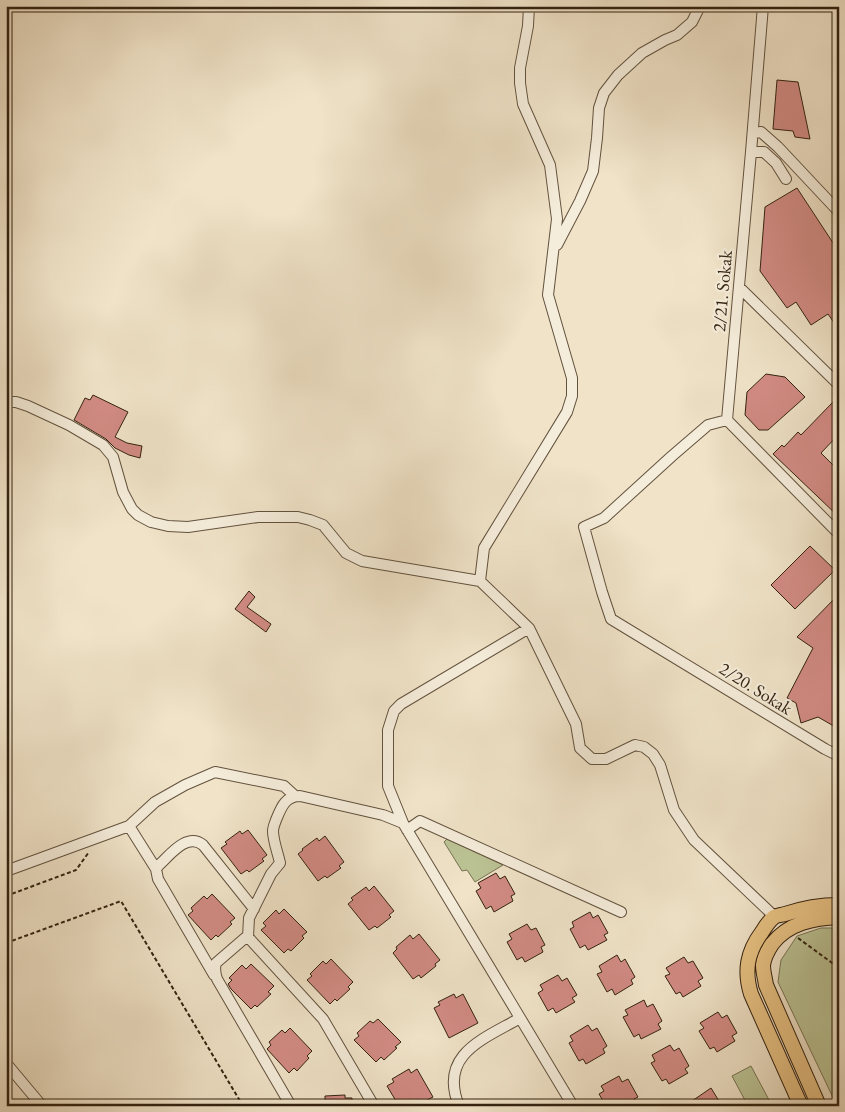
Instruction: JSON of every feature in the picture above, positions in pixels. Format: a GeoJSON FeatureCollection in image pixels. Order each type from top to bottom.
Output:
{"type":"FeatureCollection","features":[{"type":"Feature","properties":{"kind":"main road"},"geometry":{"type":"LineString","coordinates":[[801,1106],[747,982],[748,958],[752,947],[765,927],[775,917],[803,909],[839,905]]}},
{"type":"Feature","properties":{"kind":"main road"},"geometry":{"type":"LineString","coordinates":[[819,1106],[766,984],[763,965],[769,949],[783,932],[794,926],[812,921],[839,917]]}},
{"type":"Feature","properties":{"kind":"street"},"geometry":{"type":"LineString","coordinates":[[480,581],[484,548],[567,412],[572,396],[572,378],[548,295],[558,219],[550,165],[523,104],[520,84],[520,68],[530,6]]}},
{"type":"Feature","properties":{"kind":"street"},"geometry":{"type":"LineString","coordinates":[[554,251],[593,171],[599,108],[604,93],[618,75],[642,53],[677,35],[692,22],[700,6]]}},
{"type":"Feature","properties":{"kind":"street","name":"2/21. Sokak"},"geometry":{"type":"LineString","coordinates":[[727,420],[763,6]]}},
{"type":"Feature","properties":{"kind":"street"},"geometry":{"type":"LineString","coordinates":[[753,133],[760,132],[778,147],[839,212]]}},
{"type":"Feature","properties":{"kind":"street"},"geometry":{"type":"LineString","coordinates":[[751,152],[764,152],[776,163],[786,179]]}},
{"type":"Feature","properties":{"kind":"street"},"geometry":{"type":"LineString","coordinates":[[739,287],[839,385]]}},
{"type":"Feature","properties":{"kind":"street"},"geometry":{"type":"LineString","coordinates":[[6,402],[16,402],[28,406],[103,445],[113,457],[122,492],[132,509],[138,516],[152,522],[168,526],[188,527],[258,517],[298,517],[323,525],[346,552],[362,561],[480,581],[529,628],[576,724],[580,748],[592,759],[606,759],[635,745],[644,747],[653,754],[660,765],[674,810],[694,840],[775,917]]}},
{"type":"Feature","properties":{"kind":"street"},"geometry":{"type":"LineString","coordinates":[[727,420],[839,534]]}},
{"type":"Feature","properties":{"kind":"street","name":"2/20. Sokak"},"geometry":{"type":"LineString","coordinates":[[727,420],[708,425],[604,518],[584,527],[602,592],[611,619],[839,756]]}},
{"type":"Feature","properties":{"kind":"street"},"geometry":{"type":"LineString","coordinates":[[529,628],[402,704],[394,711],[388,730],[388,786],[405,826],[573,1106]]}},
{"type":"Feature","properties":{"kind":"street"},"geometry":{"type":"LineString","coordinates":[[6,871],[129,826],[155,802],[184,785],[215,772],[284,786],[295,796]]}},
{"type":"Feature","properties":{"kind":"street"},"geometry":{"type":"LineString","coordinates":[[374,1106],[322,1018],[248,937],[249,918],[271,874],[280,863],[273,830],[280,810],[286,801],[295,796],[300,796],[383,815],[405,826],[420,821],[621,912]]}},
{"type":"Feature","properties":{"kind":"street"},"geometry":{"type":"LineString","coordinates":[[129,826],[156,869],[158,879],[291,1106]]}},
{"type":"Feature","properties":{"kind":"street"},"geometry":{"type":"LineString","coordinates":[[156,869],[158,865],[183,844],[199,842],[254,909]]}},
{"type":"Feature","properties":{"kind":"street"},"geometry":{"type":"LineString","coordinates":[[216,979],[214,968],[216,963],[241,940],[248,937]]}},
{"type":"Feature","properties":{"kind":"street"},"geometry":{"type":"LineString","coordinates":[[459,1106],[455,1095],[454,1080],[461,1058],[473,1045],[520,1018]]}},
{"type":"Feature","properties":{"kind":"street"},"geometry":{"type":"LineString","coordinates":[[6,1062],[42,1106]]}},
{"type":"Feature","properties":{"kind":"path"},"geometry":{"type":"LineString","coordinates":[[6,896],[76,870],[101,836]]}},
{"type":"Feature","properties":{"kind":"path"},"geometry":{"type":"LineString","coordinates":[[6,942],[121,901],[243,1106]]}},
{"type":"Feature","properties":{"kind":"path"},"geometry":{"type":"LineString","coordinates":[[783,932],[839,968]]}},
{"type":"Feature","properties":{"kind":"green space"},"geometry":{"type":"Polygon","coordinates":[[[447,839],[503,865],[475,882],[467,870],[462,871],[444,842],[447,839]]]}},
{"type":"Feature","properties":{"kind":"green space"},"geometry":{"type":"Polygon","coordinates":[[[821,928],[839,928],[839,1106],[837,1106],[778,982],[781,960],[797,936],[821,928]]]}},
{"type":"Feature","properties":{"kind":"green space"},"geometry":{"type":"Polygon","coordinates":[[[751,1066],[769,1100],[757,1106],[748,1106],[732,1076],[751,1066]]]}},
{"type":"Feature","properties":{"kind":"building"},"geometry":{"type":"Polygon","coordinates":[[[777,80],[798,82],[810,139],[795,137],[793,131],[773,129],[777,80]]]}},
{"type":"Feature","properties":{"kind":"building"},"geometry":{"type":"Polygon","coordinates":[[[797,188],[839,252],[839,330],[828,314],[811,325],[796,302],[787,308],[760,271],[765,207],[797,188]]]}},
{"type":"Feature","properties":{"kind":"building"},"geometry":{"type":"Polygon","coordinates":[[[766,374],[785,377],[805,397],[768,430],[759,430],[745,415],[747,392],[766,374]]]}},
{"type":"Feature","properties":{"kind":"building"},"geometry":{"type":"Polygon","coordinates":[[[93,395],[128,412],[115,437],[127,443],[142,446],[140,458],[115,448],[106,439],[74,420],[85,398],[90,400],[93,395]]]}},
{"type":"Feature","properties":{"kind":"building"},"geometry":{"type":"Polygon","coordinates":[[[833,402],[839,407],[839,434],[821,453],[839,471],[839,517],[773,454],[782,445],[784,447],[798,432],[801,435],[833,402]]]}},
{"type":"Feature","properties":{"kind":"building"},"geometry":{"type":"Polygon","coordinates":[[[810,546],[835,570],[795,609],[771,585],[810,546]]]}},
{"type":"Feature","properties":{"kind":"building"},"geometry":{"type":"Polygon","coordinates":[[[249,591],[255,597],[247,607],[271,624],[266,632],[235,609],[249,591]]]}},
{"type":"Feature","properties":{"kind":"building"},"geometry":{"type":"Polygon","coordinates":[[[839,594],[839,729],[818,717],[801,723],[796,703],[787,698],[813,648],[797,637],[839,594]]]}},
{"type":"Feature","properties":{"kind":"building"},"geometry":{"type":"Polygon","coordinates":[[[248,830],[267,855],[262,859],[264,861],[249,872],[247,870],[241,874],[221,848],[227,844],[225,842],[240,831],[242,834],[248,830]]]}},
{"type":"Feature","properties":{"kind":"building"},"geometry":{"type":"Polygon","coordinates":[[[325,836],[344,862],[339,866],[341,868],[327,878],[325,876],[318,881],[298,854],[317,838],[319,841],[325,836]]]}},
{"type":"Feature","properties":{"kind":"building"},"geometry":{"type":"Polygon","coordinates":[[[496,873],[500,879],[505,876],[515,894],[511,896],[513,901],[494,912],[491,906],[486,909],[476,891],[481,888],[478,883],[496,873]]]}},
{"type":"Feature","properties":{"kind":"building"},"geometry":{"type":"Polygon","coordinates":[[[374,886],[394,911],[389,915],[391,917],[377,928],[375,926],[369,930],[348,904],[353,900],[351,898],[366,887],[369,891],[374,886]]]}},
{"type":"Feature","properties":{"kind":"building"},"geometry":{"type":"Polygon","coordinates":[[[212,894],[235,918],[230,922],[232,924],[218,937],[216,935],[211,940],[188,915],[193,911],[191,908],[204,896],[207,899],[212,894]]]}},
{"type":"Feature","properties":{"kind":"building"},"geometry":{"type":"Polygon","coordinates":[[[284,909],[307,932],[302,936],[304,938],[291,951],[288,949],[284,953],[261,930],[266,926],[263,923],[276,910],[279,914],[284,909]]]}},
{"type":"Feature","properties":{"kind":"building"},"geometry":{"type":"Polygon","coordinates":[[[590,912],[593,918],[598,915],[608,933],[604,935],[607,940],[588,950],[585,945],[580,948],[570,929],[574,927],[572,922],[590,912]]]}},
{"type":"Feature","properties":{"kind":"building"},"geometry":{"type":"Polygon","coordinates":[[[527,924],[531,930],[536,928],[545,945],[541,947],[543,952],[525,962],[522,957],[517,960],[507,942],[512,939],[509,934],[527,924]]]}},
{"type":"Feature","properties":{"kind":"building"},"geometry":{"type":"Polygon","coordinates":[[[419,934],[440,960],[435,964],[436,966],[421,978],[419,975],[413,979],[393,953],[397,949],[396,947],[410,935],[413,939],[419,934]]]}},
{"type":"Feature","properties":{"kind":"building"},"geometry":{"type":"Polygon","coordinates":[[[617,955],[621,962],[625,959],[635,977],[631,980],[633,984],[615,995],[612,989],[607,992],[597,974],[602,972],[599,966],[617,955]]]}},
{"type":"Feature","properties":{"kind":"building"},"geometry":{"type":"Polygon","coordinates":[[[684,957],[688,963],[693,961],[703,978],[698,981],[701,986],[683,997],[680,992],[676,994],[665,976],[670,974],[666,968],[684,957]]]}},
{"type":"Feature","properties":{"kind":"building"},"geometry":{"type":"Polygon","coordinates":[[[331,959],[353,982],[348,987],[350,989],[337,1001],[335,999],[330,1004],[307,980],[312,976],[310,974],[323,961],[326,964],[331,959]]]}},
{"type":"Feature","properties":{"kind":"building"},"geometry":{"type":"Polygon","coordinates":[[[251,964],[274,986],[268,992],[271,994],[257,1007],[255,1005],[251,1009],[228,984],[232,980],[229,978],[242,965],[246,969],[251,964]]]}},
{"type":"Feature","properties":{"kind":"building"},"geometry":{"type":"Polygon","coordinates":[[[558,975],[562,981],[567,978],[577,995],[572,998],[575,1002],[556,1013],[553,1008],[548,1011],[538,993],[543,990],[540,985],[558,975]]]}},
{"type":"Feature","properties":{"kind":"building"},"geometry":{"type":"Polygon","coordinates":[[[454,994],[456,998],[463,994],[478,1023],[449,1038],[434,1008],[440,1005],[438,1002],[454,994]]]}},
{"type":"Feature","properties":{"kind":"building"},"geometry":{"type":"Polygon","coordinates":[[[644,1000],[647,1007],[653,1004],[662,1021],[658,1024],[661,1029],[641,1039],[639,1034],[634,1037],[623,1017],[628,1015],[625,1010],[644,1000]]]}},
{"type":"Feature","properties":{"kind":"building"},"geometry":{"type":"Polygon","coordinates":[[[718,1012],[722,1018],[727,1015],[737,1033],[732,1036],[735,1041],[717,1052],[714,1047],[710,1049],[699,1031],[704,1028],[700,1023],[718,1012]]]}},
{"type":"Feature","properties":{"kind":"building"},"geometry":{"type":"Polygon","coordinates":[[[378,1019],[401,1042],[384,1060],[381,1057],[376,1062],[354,1040],[359,1036],[357,1033],[370,1021],[373,1023],[378,1019]]]}},
{"type":"Feature","properties":{"kind":"building"},"geometry":{"type":"Polygon","coordinates":[[[588,1025],[592,1031],[597,1028],[607,1046],[603,1049],[605,1053],[586,1064],[583,1059],[579,1061],[569,1043],[573,1041],[570,1036],[588,1025]]]}},
{"type":"Feature","properties":{"kind":"building"},"geometry":{"type":"Polygon","coordinates":[[[290,1028],[312,1051],[307,1056],[309,1058],[297,1071],[294,1068],[289,1073],[267,1049],[271,1045],[269,1042],[282,1030],[285,1033],[290,1028]]]}},
{"type":"Feature","properties":{"kind":"building"},"geometry":{"type":"Polygon","coordinates":[[[670,1045],[674,1051],[679,1048],[689,1066],[685,1069],[688,1073],[669,1084],[666,1079],[662,1081],[651,1063],[655,1061],[652,1055],[670,1045]]]}},
{"type":"Feature","properties":{"kind":"building"},"geometry":{"type":"Polygon","coordinates":[[[409,1069],[411,1073],[417,1069],[433,1097],[427,1100],[430,1106],[399,1106],[387,1086],[394,1082],[392,1079],[409,1069]]]}},
{"type":"Feature","properties":{"kind":"building"},"geometry":{"type":"Polygon","coordinates":[[[619,1076],[622,1082],[628,1079],[638,1097],[634,1099],[637,1106],[606,1106],[599,1094],[604,1091],[601,1086],[619,1076]]]}},
{"type":"Feature","properties":{"kind":"building"},"geometry":{"type":"Polygon","coordinates":[[[711,1088],[722,1106],[695,1106],[692,1101],[711,1088]]]}},
{"type":"Feature","properties":{"kind":"building"},"geometry":{"type":"Polygon","coordinates":[[[345,1095],[345,1098],[352,1098],[352,1106],[325,1106],[325,1096],[345,1095]]]}}]}
